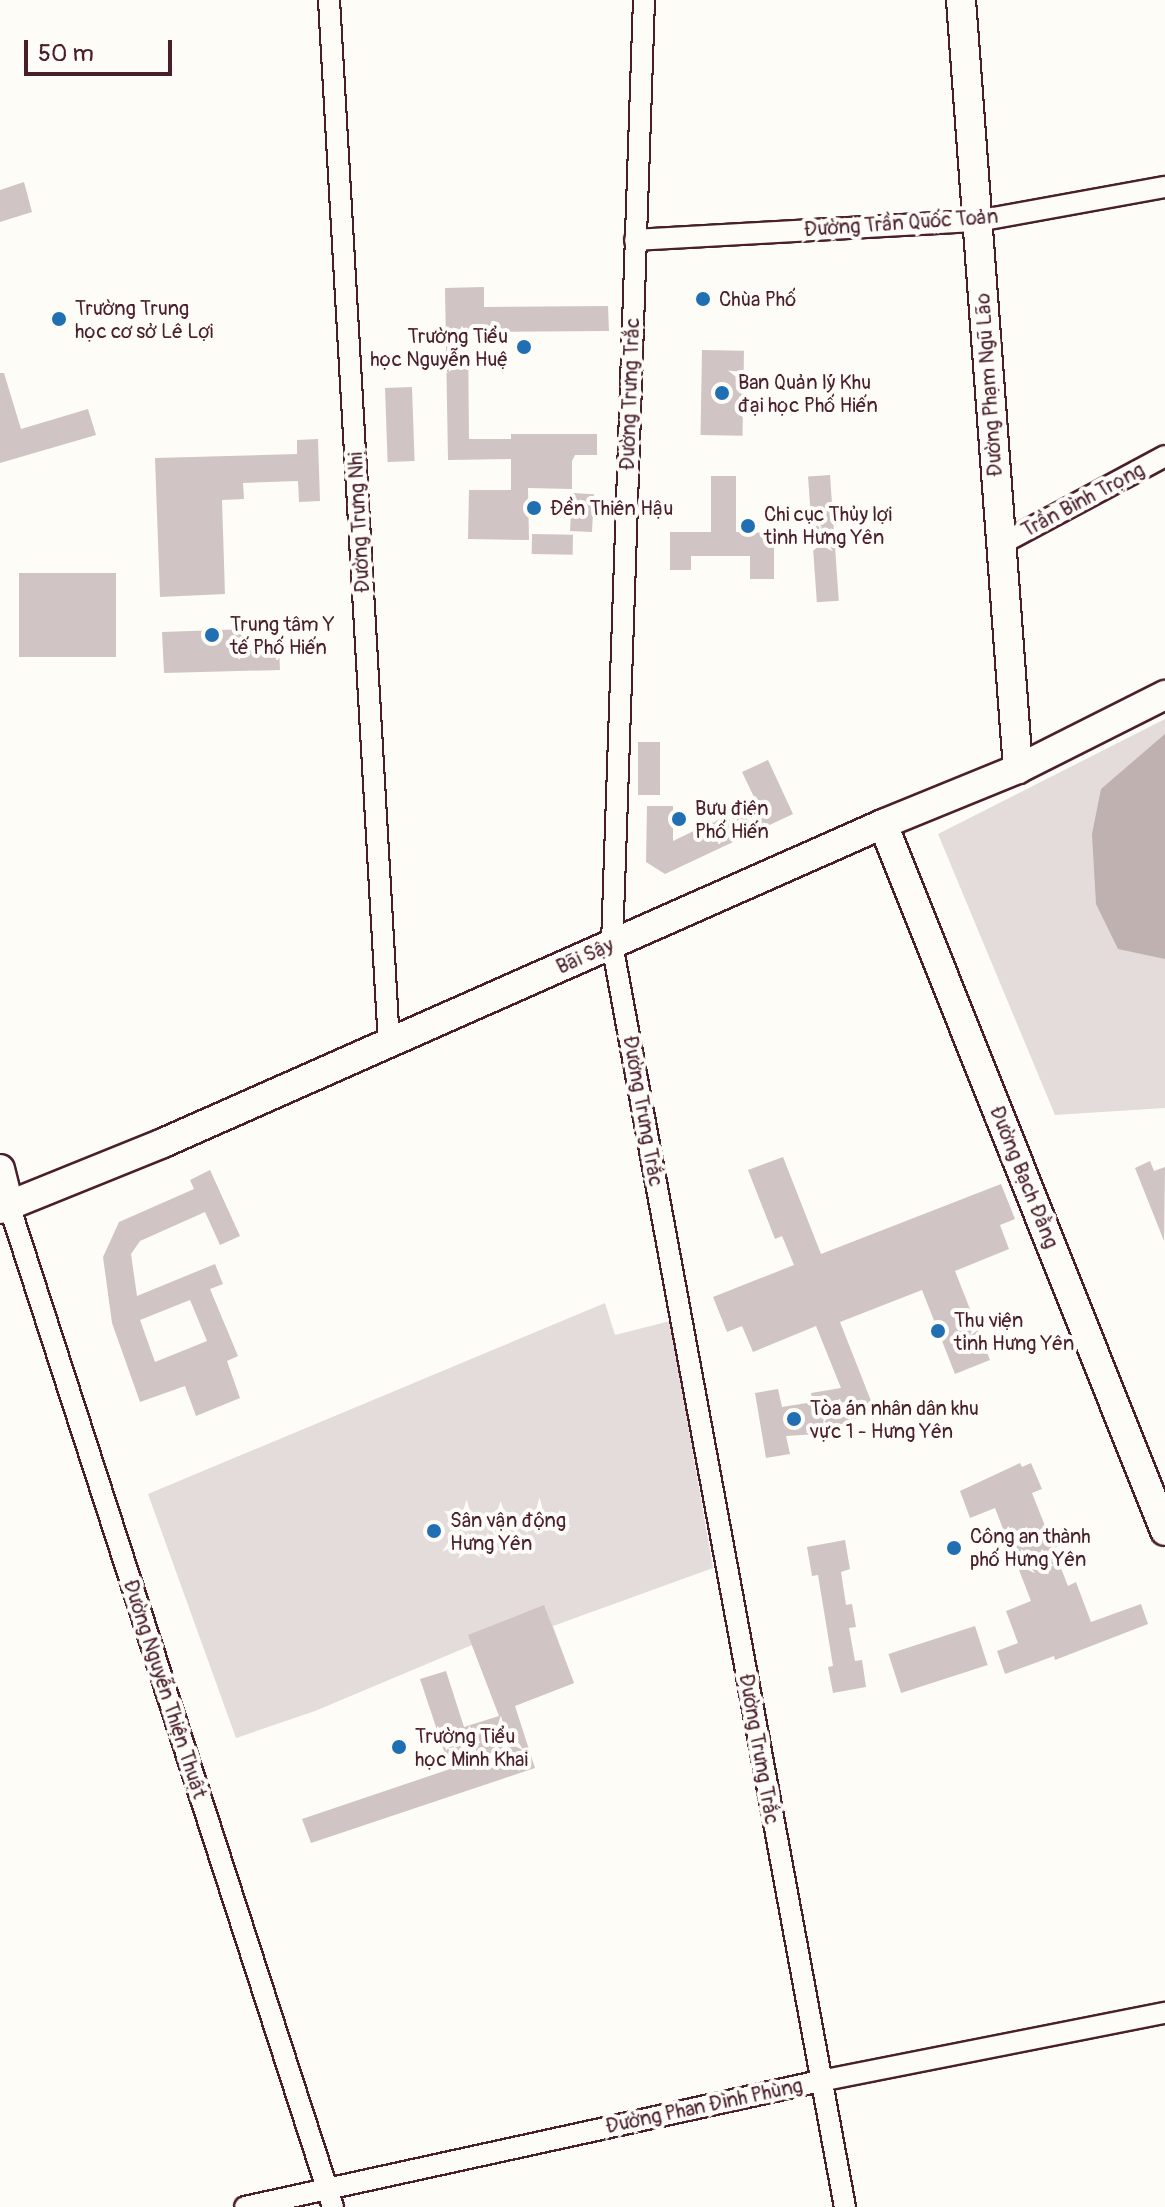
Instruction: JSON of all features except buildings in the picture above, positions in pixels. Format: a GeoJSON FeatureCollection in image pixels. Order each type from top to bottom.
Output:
{"type":"FeatureCollection","features":[{"type":"Feature","properties":{"kind":"street","name":"Đường Trưng Nhị"},"geometry":{"type":"LineString","coordinates":[[329,0],[389,1043]]}},
{"type":"Feature","properties":{"kind":"street","name":"Đường Trưng Trắc"},"geometry":{"type":"LineString","coordinates":[[644,0],[612,944],[845,2207]]}},
{"type":"Feature","properties":{"kind":"street","name":"Đường Phạm Ngũ Lão"},"geometry":{"type":"LineString","coordinates":[[961,0],[1018,769]]}},
{"type":"Feature","properties":{"kind":"street","name":"Đường Trần Quốc Toản"},"geometry":{"type":"LineString","coordinates":[[635,240],[977,221],[1165,187]]}},
{"type":"Feature","properties":{"kind":"street","name":"Trần Bình Trọng"},"geometry":{"type":"LineString","coordinates":[[1001,544],[1165,456]]}},
{"type":"Feature","properties":{"kind":"street","name":"Bãi Sậy"},"geometry":{"type":"LineString","coordinates":[[4,1207],[163,1143],[883,824],[1018,769],[1165,695]]}},
{"type":"Feature","properties":{"kind":"street","name":"Đường Bạch Đằng"},"geometry":{"type":"LineString","coordinates":[[883,824],[1165,1531]]}},
{"type":"Feature","properties":{"kind":"street","name":"Đường Nguyễn Thiện Thuật"},"geometry":{"type":"LineString","coordinates":[[0,1169],[4,1207],[330,2198]]}},
{"type":"Feature","properties":{"kind":"street","name":"Đường Phan Đình Phùng"},"geometry":{"type":"LineString","coordinates":[[245,2207],[330,2198],[820,2081],[1165,2013]]}},
{"type":"Feature","properties":{"kind":"shaded area"},"geometry":{"type":"Polygon","coordinates":[[[1165,719],[1165,1108],[1055,1115],[938,834],[1165,719]]]}},
{"type":"Feature","properties":{"kind":"shaded area"},"geometry":{"type":"Polygon","coordinates":[[[1165,734],[1165,959],[1118,949],[1096,904],[1092,834],[1101,789],[1165,734]]]}},
{"type":"Feature","properties":{"kind":"shaded area","name":"Sân vận động Hưng Yên"},"geometry":{"type":"Polygon","coordinates":[[[605,1303],[615,1335],[670,1321],[713,1568],[553,1626],[574,1683],[498,1712],[472,1645],[315,1711],[236,1738],[148,1494],[605,1303]]]}},
{"type":"Feature","properties":{"kind":"place","name":"Chùa Phố"},"geometry":{"type":"Point","coordinates":[703,299]}},
{"type":"Feature","properties":{"kind":"place","name":"Trường Trung học cơ sở Lê Lợi"},"geometry":{"type":"Point","coordinates":[59,319]}},
{"type":"Feature","properties":{"kind":"place","name":"Trường Tiểu học Nguyễn Huệ"},"geometry":{"type":"Point","coordinates":[524,347]}},
{"type":"Feature","properties":{"kind":"place","name":"Ban Quản lý Khu đại học Phố Hiến"},"geometry":{"type":"Point","coordinates":[722,393]}},
{"type":"Feature","properties":{"kind":"place","name":"Đền Thiên Hậu"},"geometry":{"type":"Point","coordinates":[534,508]}},
{"type":"Feature","properties":{"kind":"place","name":"Chi cục Thủy lợi tỉnh Hưng Yên"},"geometry":{"type":"Point","coordinates":[748,526]}},
{"type":"Feature","properties":{"kind":"place","name":"Trung tâm Y tế Phố Hiến"},"geometry":{"type":"Point","coordinates":[212,635]}},
{"type":"Feature","properties":{"kind":"place","name":"Bưu điện Phố Hiến"},"geometry":{"type":"Point","coordinates":[679,819]}},
{"type":"Feature","properties":{"kind":"place","name":"Thu viện tỉnh Hưng Yên"},"geometry":{"type":"Point","coordinates":[938,1331]}},
{"type":"Feature","properties":{"kind":"place","name":"Tòa án nhân dân khu vực 1 - Hưng Yên"},"geometry":{"type":"Point","coordinates":[794,1419]}},
{"type":"Feature","properties":{"kind":"place","name":"Sân vận động Hưng Yên"},"geometry":{"type":"Point","coordinates":[434,1531]}},
{"type":"Feature","properties":{"kind":"place","name":"Công an thành phố Hưng Yên"},"geometry":{"type":"Point","coordinates":[954,1548]}},
{"type":"Feature","properties":{"kind":"place","name":"Trường Tiểu học Minh Khai"},"geometry":{"type":"Point","coordinates":[399,1747]}}]}
